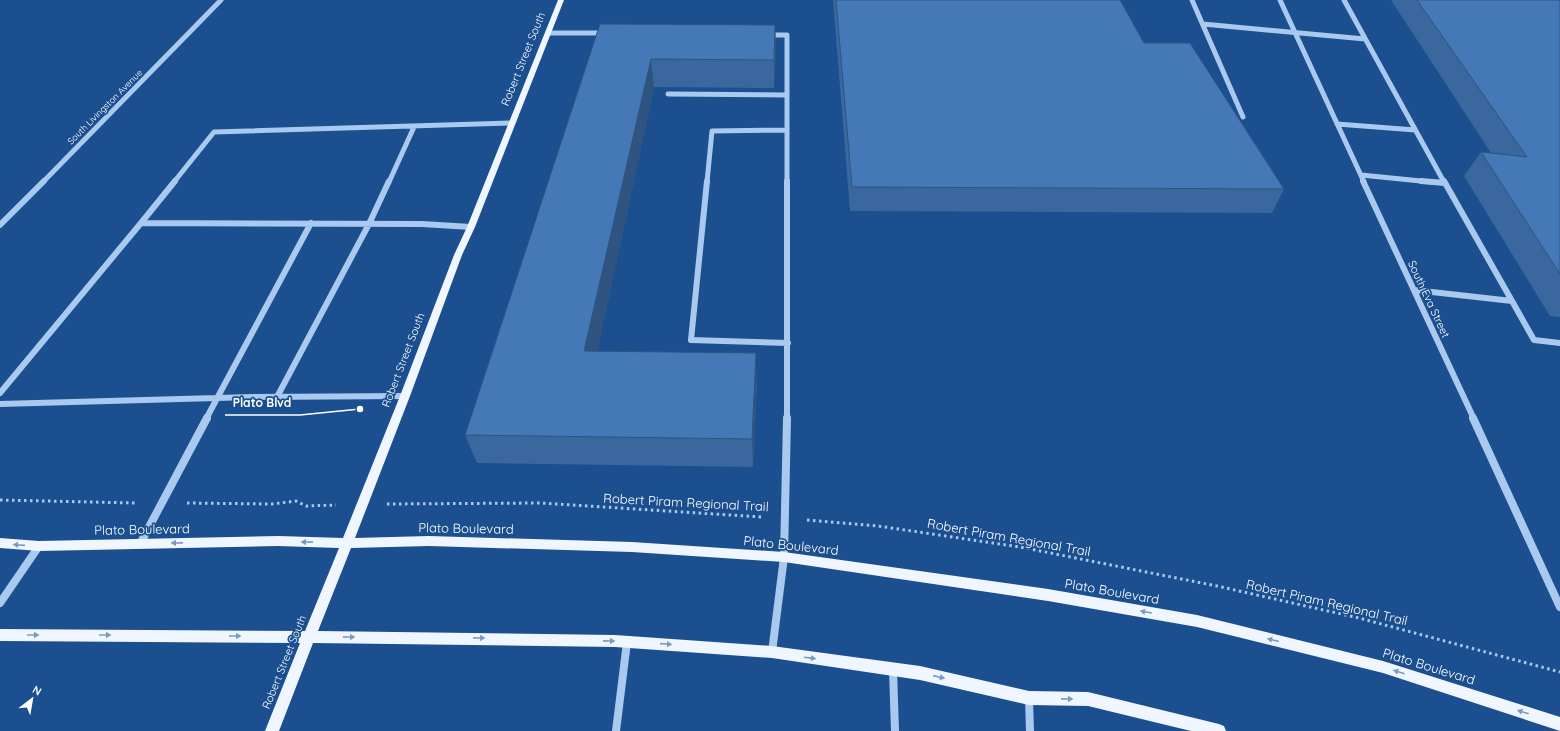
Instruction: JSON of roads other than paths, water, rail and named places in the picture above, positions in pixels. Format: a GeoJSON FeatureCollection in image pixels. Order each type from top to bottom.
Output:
{"type":"FeatureCollection","features":[{"type":"Feature","properties":{"kind":"main road","name":"Robert Street South"},"geometry":{"type":"LineString","coordinates":[[272,731],[405,396],[458,255],[561,0]]}},
{"type":"Feature","properties":{"kind":"main road","name":"Plato Boulevard"},"geometry":{"type":"LineString","coordinates":[[0,543],[39,546],[278,541],[346,543],[429,541],[581,545],[784,557],[1048,595],[1197,621],[1383,667],[1560,724]]}},
{"type":"Feature","properties":{"kind":"main road"},"geometry":{"type":"LineString","coordinates":[[0,635],[310,636],[627,642],[772,652],[920,673],[1029,698],[1088,699],[1219,731]]}},
{"type":"Feature","properties":{"kind":"street","name":"South Livingston Avenue"},"geometry":{"type":"LineString","coordinates":[[0,225],[221,0]]}},
{"type":"Feature","properties":{"kind":"street"},"geometry":{"type":"LineString","coordinates":[[1192,0],[1243,117]]}},
{"type":"Feature","properties":{"kind":"street","name":"South Eva Street"},"geometry":{"type":"LineString","coordinates":[[1280,0],[1560,607]]}},
{"type":"Feature","properties":{"kind":"street"},"geometry":{"type":"LineString","coordinates":[[1344,0],[1445,184],[1534,340],[1560,343]]}},
{"type":"Feature","properties":{"kind":"street"},"geometry":{"type":"LineString","coordinates":[[1203,24],[1365,39]]}},
{"type":"Feature","properties":{"kind":"street"},"geometry":{"type":"LineString","coordinates":[[548,33],[615,33]]}},
{"type":"Feature","properties":{"kind":"street"},"geometry":{"type":"LineString","coordinates":[[764,34],[787,35],[788,343],[786,518],[784,557],[772,652]]}},
{"type":"Feature","properties":{"kind":"street"},"geometry":{"type":"LineString","coordinates":[[668,94],[787,95]]}},
{"type":"Feature","properties":{"kind":"street"},"geometry":{"type":"LineString","coordinates":[[0,393],[141,223],[214,132],[512,123]]}},
{"type":"Feature","properties":{"kind":"street"},"geometry":{"type":"LineString","coordinates":[[1337,124],[1415,130]]}},
{"type":"Feature","properties":{"kind":"street"},"geometry":{"type":"LineString","coordinates":[[277,397],[369,224],[414,126]]}},
{"type":"Feature","properties":{"kind":"street"},"geometry":{"type":"LineString","coordinates":[[787,130],[712,130],[691,340],[788,343]]}},
{"type":"Feature","properties":{"kind":"street"},"geometry":{"type":"LineString","coordinates":[[1361,175],[1445,184]]}},
{"type":"Feature","properties":{"kind":"street"},"geometry":{"type":"LineString","coordinates":[[141,223],[422,224],[471,226]]}},
{"type":"Feature","properties":{"kind":"street"},"geometry":{"type":"LineString","coordinates":[[140,544],[311,223]]}},
{"type":"Feature","properties":{"kind":"street"},"geometry":{"type":"LineString","coordinates":[[1414,290],[1512,301]]}},
{"type":"Feature","properties":{"kind":"street"},"geometry":{"type":"LineString","coordinates":[[0,404],[218,397],[344,395],[405,396]]}},
{"type":"Feature","properties":{"kind":"street"},"geometry":{"type":"LineString","coordinates":[[0,603],[39,546]]}},
{"type":"Feature","properties":{"kind":"street"},"geometry":{"type":"LineString","coordinates":[[616,731],[627,642]]}},
{"type":"Feature","properties":{"kind":"street"},"geometry":{"type":"LineString","coordinates":[[893,669],[895,731]]}},
{"type":"Feature","properties":{"kind":"street"},"geometry":{"type":"LineString","coordinates":[[1029,698],[1030,731]]}},
{"type":"Feature","properties":{"kind":"place","name":"Plato Blvd"},"geometry":{"type":"Point","coordinates":[360,409]}}]}
